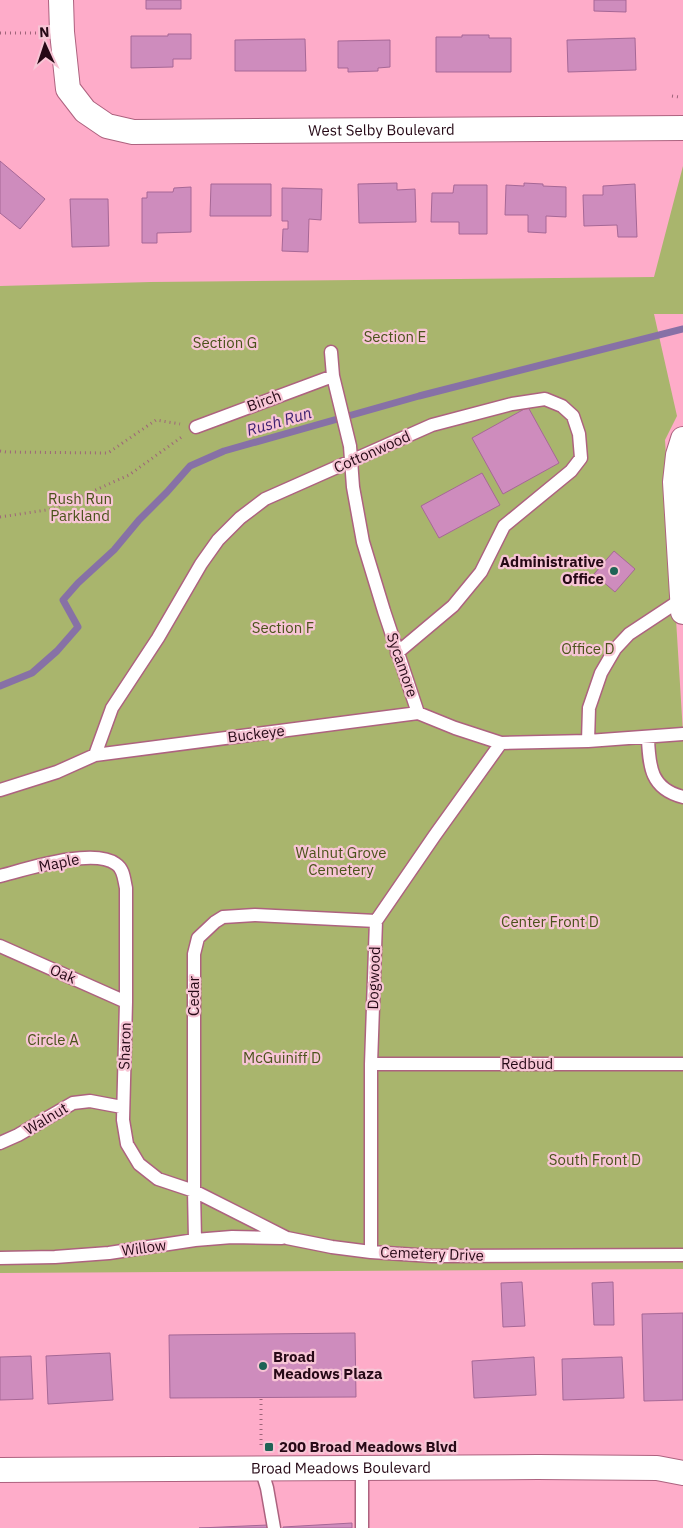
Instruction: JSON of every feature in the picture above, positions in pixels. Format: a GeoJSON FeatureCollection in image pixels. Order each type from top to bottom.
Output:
{"type":"FeatureCollection","features":[{"type":"Feature","properties":{"kind":"street","name":"West Selby Boulevard"},"geometry":{"type":"LineString","coordinates":[[61,0],[62,32],[68,88],[85,111],[107,126],[133,132],[683,128]]}},
{"type":"Feature","properties":{"kind":"street"},"geometry":{"type":"LineString","coordinates":[[682,605],[675,482],[678,456],[683,440]]}},
{"type":"Feature","properties":{"kind":"street","name":"Broad Meadows Boulevard"},"geometry":{"type":"LineString","coordinates":[[0,1470],[261,1459],[362,1468],[640,1467],[683,1473]]}},
{"type":"Feature","properties":{"kind":"lane","name":"Sycamore"},"geometry":{"type":"LineString","coordinates":[[331,352],[333,376],[350,446],[353,488],[363,542],[418,713],[455,728],[502,743],[588,741],[683,734]]}},
{"type":"Feature","properties":{"kind":"lane","name":"Birch"},"geometry":{"type":"LineString","coordinates":[[196,427],[333,376]]}},
{"type":"Feature","properties":{"kind":"lane","name":"Cottonwood"},"geometry":{"type":"LineString","coordinates":[[95,755],[112,708],[158,638],[201,564],[218,540],[240,518],[266,499],[432,424],[512,404],[545,399],[562,406],[572,416],[579,434],[581,458],[571,471],[504,526],[494,542],[481,572],[453,606],[398,653]]}},
{"type":"Feature","properties":{"kind":"lane"},"geometry":{"type":"LineString","coordinates":[[588,741],[589,708],[600,673],[616,649],[629,634],[682,605]]}},
{"type":"Feature","properties":{"kind":"lane","name":"Buckeye"},"geometry":{"type":"LineString","coordinates":[[95,755],[418,713]]}},
{"type":"Feature","properties":{"kind":"lane"},"geometry":{"type":"LineString","coordinates":[[648,738],[649,757],[657,784],[671,794],[683,797]]}},
{"type":"Feature","properties":{"kind":"lane"},"geometry":{"type":"LineString","coordinates":[[376,921],[435,835],[502,743]]}},
{"type":"Feature","properties":{"kind":"lane"},"geometry":{"type":"LineString","coordinates":[[0,790],[56,772],[95,755]]}},
{"type":"Feature","properties":{"kind":"lane","name":"Maple"},"geometry":{"type":"LineString","coordinates":[[0,876],[77,858],[99,857],[117,864]]}},
{"type":"Feature","properties":{"kind":"lane","name":"Sharon"},"geometry":{"type":"LineString","coordinates":[[117,864],[123,872],[126,888],[126,1002],[122,1107],[127,1144],[138,1164],[158,1179],[194,1191]]}},
{"type":"Feature","properties":{"kind":"lane","name":"Cedar"},"geometry":{"type":"LineString","coordinates":[[195,1240],[194,954],[198,938],[223,917],[255,915],[376,921]]}},
{"type":"Feature","properties":{"kind":"lane","name":"Dogwood"},"geometry":{"type":"LineString","coordinates":[[371,1252],[371,1064],[376,921]]}},
{"type":"Feature","properties":{"kind":"lane","name":"Oak"},"geometry":{"type":"LineString","coordinates":[[0,946],[126,1002]]}},
{"type":"Feature","properties":{"kind":"lane","name":"Redbud"},"geometry":{"type":"LineString","coordinates":[[371,1064],[683,1064]]}},
{"type":"Feature","properties":{"kind":"lane","name":"Walnut"},"geometry":{"type":"LineString","coordinates":[[0,1143],[18,1135],[73,1103],[90,1101],[122,1107]]}},
{"type":"Feature","properties":{"kind":"lane","name":"Cemetery Drive"},"geometry":{"type":"LineString","coordinates":[[194,1191],[287,1238],[332,1247],[371,1252],[441,1256],[683,1255]]}},
{"type":"Feature","properties":{"kind":"lane","name":"Willow"},"geometry":{"type":"LineString","coordinates":[[0,1258],[55,1258],[232,1237],[287,1238]]}},
{"type":"Feature","properties":{"kind":"lane"},"geometry":{"type":"LineString","coordinates":[[261,1459],[274,1528]]}},
{"type":"Feature","properties":{"kind":"lane"},"geometry":{"type":"LineString","coordinates":[[362,1468],[362,1528]]}},
{"type":"Feature","properties":{"kind":"path"},"geometry":{"type":"LineString","coordinates":[[0,33],[62,32]]}},
{"type":"Feature","properties":{"kind":"path"},"geometry":{"type":"LineString","coordinates":[[672,96],[679,97]]}},
{"type":"Feature","properties":{"kind":"path"},"geometry":{"type":"LineString","coordinates":[[0,451],[108,453],[156,420],[196,427]]}},
{"type":"Feature","properties":{"kind":"path"},"geometry":{"type":"LineString","coordinates":[[0,518],[53,509],[129,475],[196,427]]}},
{"type":"Feature","properties":{"kind":"path"},"geometry":{"type":"LineString","coordinates":[[261,1459],[262,1397]]}},
{"type":"Feature","properties":{"kind":"green space","name":"Walnut Grove Cemetery"},"geometry":{"type":"Polygon","coordinates":[[[683,166],[683,314],[654,314],[677,416],[665,440],[683,733],[683,1269],[0,1273],[0,286],[151,282],[654,277],[683,166]]]}},
{"type":"Feature","properties":{"kind":"building"},"geometry":{"type":"Polygon","coordinates":[[[146,0],[181,0],[181,9],[146,9],[146,0]]]}},
{"type":"Feature","properties":{"kind":"building"},"geometry":{"type":"Polygon","coordinates":[[[594,0],[626,0],[626,12],[594,11],[594,0]]]}},
{"type":"Feature","properties":{"kind":"building"},"geometry":{"type":"Polygon","coordinates":[[[168,34],[191,34],[191,59],[173,59],[173,67],[131,68],[131,36],[168,36],[168,34]]]}},
{"type":"Feature","properties":{"kind":"building"},"geometry":{"type":"Polygon","coordinates":[[[462,35],[489,35],[489,38],[511,38],[511,72],[436,72],[436,37],[462,37],[462,35]]]}},
{"type":"Feature","properties":{"kind":"building"},"geometry":{"type":"Polygon","coordinates":[[[635,38],[636,70],[568,72],[567,40],[635,38]]]}},
{"type":"Feature","properties":{"kind":"building"},"geometry":{"type":"Polygon","coordinates":[[[305,39],[306,71],[235,71],[235,40],[305,39]]]}},
{"type":"Feature","properties":{"kind":"building"},"geometry":{"type":"Polygon","coordinates":[[[390,40],[390,67],[378,68],[378,71],[348,72],[348,68],[338,68],[338,41],[390,40]]]}},
{"type":"Feature","properties":{"kind":"building"},"geometry":{"type":"Polygon","coordinates":[[[0,161],[45,199],[20,229],[0,213],[0,161]]]}},
{"type":"Feature","properties":{"kind":"building"},"geometry":{"type":"Polygon","coordinates":[[[397,183],[397,190],[415,189],[416,222],[359,223],[358,184],[397,183]]]}},
{"type":"Feature","properties":{"kind":"building"},"geometry":{"type":"Polygon","coordinates":[[[524,183],[566,187],[566,217],[546,216],[546,233],[528,232],[528,215],[505,215],[506,185],[524,186],[524,183]]]}},
{"type":"Feature","properties":{"kind":"building"},"geometry":{"type":"Polygon","coordinates":[[[211,184],[271,184],[271,216],[210,216],[211,184]]]}},
{"type":"Feature","properties":{"kind":"building"},"geometry":{"type":"Polygon","coordinates":[[[635,184],[637,237],[618,237],[617,225],[584,226],[583,195],[603,195],[603,186],[635,184]]]}},
{"type":"Feature","properties":{"kind":"building"},"geometry":{"type":"Polygon","coordinates":[[[454,185],[487,185],[487,234],[459,234],[459,222],[431,222],[432,193],[453,193],[454,185]]]}},
{"type":"Feature","properties":{"kind":"building"},"geometry":{"type":"Polygon","coordinates":[[[191,187],[191,232],[157,233],[157,243],[142,243],[142,198],[147,198],[147,192],[173,192],[174,188],[191,187]]]}},
{"type":"Feature","properties":{"kind":"building"},"geometry":{"type":"Polygon","coordinates":[[[282,188],[322,189],[321,220],[309,219],[308,252],[282,251],[283,229],[288,229],[288,221],[282,221],[282,188]]]}},
{"type":"Feature","properties":{"kind":"building"},"geometry":{"type":"Polygon","coordinates":[[[70,199],[108,199],[109,246],[72,247],[70,199]]]}},
{"type":"Feature","properties":{"kind":"building"},"geometry":{"type":"Polygon","coordinates":[[[528,407],[559,463],[503,494],[472,438],[528,407]]]}},
{"type":"Feature","properties":{"kind":"building"},"geometry":{"type":"Polygon","coordinates":[[[482,473],[500,505],[439,538],[421,506],[482,473]]]}},
{"type":"Feature","properties":{"kind":"building","name":"Administrative Office"},"geometry":{"type":"Polygon","coordinates":[[[614,551],[635,569],[615,592],[594,574],[614,551]]]}},
{"type":"Feature","properties":{"kind":"building"},"geometry":{"type":"Polygon","coordinates":[[[522,1282],[525,1326],[503,1327],[501,1283],[522,1282]]]}},
{"type":"Feature","properties":{"kind":"building"},"geometry":{"type":"Polygon","coordinates":[[[613,1282],[614,1325],[594,1325],[592,1283],[613,1282]]]}},
{"type":"Feature","properties":{"kind":"building"},"geometry":{"type":"Polygon","coordinates":[[[683,1313],[683,1400],[644,1401],[642,1314],[683,1313]]]}},
{"type":"Feature","properties":{"kind":"building","name":"Broad Meadows Plaza"},"geometry":{"type":"Polygon","coordinates":[[[355,1333],[356,1397],[170,1398],[169,1335],[355,1333]]]}},
{"type":"Feature","properties":{"kind":"building"},"geometry":{"type":"Polygon","coordinates":[[[110,1353],[113,1400],[48,1404],[46,1356],[110,1353]]]}},
{"type":"Feature","properties":{"kind":"building"},"geometry":{"type":"Polygon","coordinates":[[[31,1356],[33,1399],[0,1400],[0,1357],[31,1356]]]}},
{"type":"Feature","properties":{"kind":"building"},"geometry":{"type":"Polygon","coordinates":[[[534,1357],[536,1395],[474,1398],[472,1361],[534,1357]]]}},
{"type":"Feature","properties":{"kind":"building"},"geometry":{"type":"Polygon","coordinates":[[[622,1357],[624,1398],[563,1400],[562,1359],[622,1357]]]}},
{"type":"Feature","properties":{"kind":"building"},"geometry":{"type":"Polygon","coordinates":[[[352,1523],[352,1528],[283,1528],[283,1527],[352,1523]]]}},
{"type":"Feature","properties":{"kind":"building"},"geometry":{"type":"Polygon","coordinates":[[[268,1525],[269,1528],[199,1528],[268,1525]]]}},
{"type":"Feature","properties":{"kind":"waterway","name":"Rush Run"},"geometry":{"type":"LineString","coordinates":[[0,686],[32,673],[57,651],[78,627],[63,600],[78,583],[114,550],[139,520],[190,466],[224,451],[419,396],[683,329]]}},
{"type":"Feature","properties":{"kind":"place","name":"Administrative Office"},"geometry":{"type":"Point","coordinates":[614,571]}},
{"type":"Feature","properties":{"kind":"place","name":"Broad Meadows Plaza"},"geometry":{"type":"Point","coordinates":[263,1366]}},
{"type":"Feature","properties":{"kind":"place","name":"200 Broad Meadows Blvd"},"geometry":{"type":"Point","coordinates":[269,1447]}},
{"type":"Feature","properties":{"kind":"park label","name":"Section E"},"geometry":{"type":"Point","coordinates":[395,337]}},
{"type":"Feature","properties":{"kind":"park label","name":"Section G"},"geometry":{"type":"Point","coordinates":[225,343]}},
{"type":"Feature","properties":{"kind":"park label","name":"Rush Run Parkland"},"geometry":{"type":"Point","coordinates":[80,508]}},
{"type":"Feature","properties":{"kind":"park label","name":"Section F"},"geometry":{"type":"Point","coordinates":[283,628]}},
{"type":"Feature","properties":{"kind":"park label","name":"Office D"},"geometry":{"type":"Point","coordinates":[588,649]}},
{"type":"Feature","properties":{"kind":"park label","name":"Center Front D"},"geometry":{"type":"Point","coordinates":[550,922]}},
{"type":"Feature","properties":{"kind":"park label","name":"Circle A"},"geometry":{"type":"Point","coordinates":[53,1040]}},
{"type":"Feature","properties":{"kind":"park label","name":"McGuiniff D"},"geometry":{"type":"Point","coordinates":[282,1058]}},
{"type":"Feature","properties":{"kind":"park label","name":"South Front D"},"geometry":{"type":"Point","coordinates":[595,1160]}}]}
